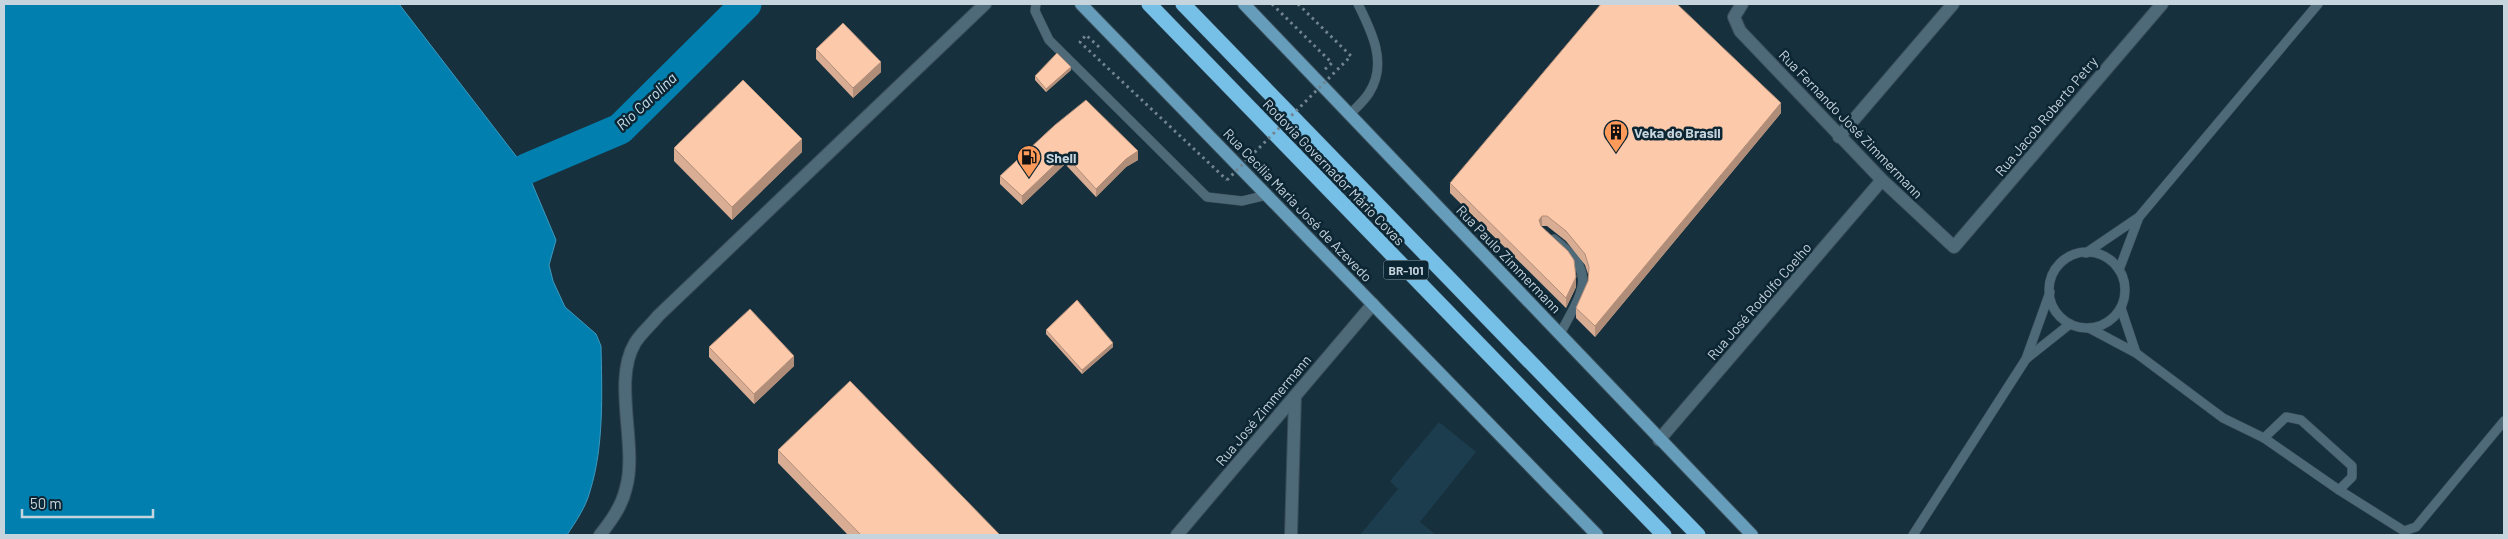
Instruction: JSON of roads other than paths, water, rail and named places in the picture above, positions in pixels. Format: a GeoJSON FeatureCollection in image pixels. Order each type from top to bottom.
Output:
{"type":"FeatureCollection","features":[{"type":"Feature","properties":{"kind":"highway","name":"Rodovia Governador Mário Covas"},"geometry":{"type":"LineString","coordinates":[[1148,4],[1664,535]]}},
{"type":"Feature","properties":{"kind":"highway","name":"Rodovia Governador Mário Covas"},"geometry":{"type":"LineString","coordinates":[[1183,4],[1698,535]]}},
{"type":"Feature","properties":{"kind":"main road","name":"Rua Cecília Maria José de Azevedo"},"geometry":{"type":"LineString","coordinates":[[1081,4],[1597,535]]}},
{"type":"Feature","properties":{"kind":"main road","name":"Rua Paulo Zimmermann"},"geometry":{"type":"LineString","coordinates":[[1244,4],[1659,440],[1752,535]]}},
{"type":"Feature","properties":{"kind":"street"},"geometry":{"type":"LineString","coordinates":[[600,535],[615,516],[627,487],[626,374],[635,344],[658,316],[985,4]]}},
{"type":"Feature","properties":{"kind":"street","name":"Rua Fernando José Zimmermann"},"geometry":{"type":"LineString","coordinates":[[1742,4],[1734,17],[1740,31],[1839,137],[1954,247]]}},
{"type":"Feature","properties":{"kind":"street"},"geometry":{"type":"LineString","coordinates":[[1839,137],[1953,4]]}},
{"type":"Feature","properties":{"kind":"street","name":"Rua Jacob Roberto Petry"},"geometry":{"type":"LineString","coordinates":[[1954,247],[2162,4]]}},
{"type":"Feature","properties":{"kind":"street","name":"Rua José Rodolfo Coelho"},"geometry":{"type":"LineString","coordinates":[[1659,440],[1882,180]]}},
{"type":"Feature","properties":{"kind":"street","name":"Rua José Zimmermann"},"geometry":{"type":"LineString","coordinates":[[1177,535],[1373,304]]}},
{"type":"Feature","properties":{"kind":"street"},"geometry":{"type":"LineString","coordinates":[[1291,535],[1295,396]]}},
{"type":"Feature","properties":{"kind":"lane"},"geometry":{"type":"LineString","coordinates":[[1036,4],[1035,11],[1049,40],[1207,197],[1242,201],[1267,195]]}},
{"type":"Feature","properties":{"kind":"lane"},"geometry":{"type":"LineString","coordinates":[[1350,114],[1369,94],[1376,78],[1378,60],[1375,39],[1358,4]]}},
{"type":"Feature","properties":{"kind":"lane"},"geometry":{"type":"LineString","coordinates":[[1913,535],[2026,359],[2050,292],[2054,273],[2060,265],[2067,258],[2086,253],[2139,217],[2318,4]]}},
{"type":"Feature","properties":{"kind":"lane"},"geometry":{"type":"LineString","coordinates":[[2119,270],[2139,217]]}},
{"type":"Feature","properties":{"kind":"lane"},"geometry":{"type":"LineString","coordinates":[[1545,232],[1570,252],[1582,270],[1584,284],[1560,334]]}},
{"type":"Feature","properties":{"kind":"lane"},"geometry":{"type":"LineString","coordinates":[[2086,253],[2105,257],[2119,270],[2125,289],[2121,308],[2136,353]]}},
{"type":"Feature","properties":{"kind":"lane"},"geometry":{"type":"LineString","coordinates":[[2050,292],[2056,310],[2070,324],[2089,328],[2136,353],[2223,418],[2264,438],[2339,490],[2404,531],[2411,530],[2416,526],[2504,421]]}},
{"type":"Feature","properties":{"kind":"lane"},"geometry":{"type":"LineString","coordinates":[[2089,328],[2108,322],[2121,308]]}},
{"type":"Feature","properties":{"kind":"lane"},"geometry":{"type":"LineString","coordinates":[[2026,359],[2070,324]]}},
{"type":"Feature","properties":{"kind":"lane"},"geometry":{"type":"LineString","coordinates":[[2264,438],[2286,418],[2301,420],[2352,466],[2352,476],[2339,490]]}},
{"type":"Feature","properties":{"kind":"water"},"geometry":{"type":"Polygon","coordinates":[[[4,4],[399,4],[526,169],[556,240],[549,265],[553,281],[565,307],[596,334],[601,346],[601,419],[595,474],[586,503],[567,535],[4,535],[4,4]]]}},
{"type":"Feature","properties":{"kind":"waterway","name":"Rio Carolina"},"geometry":{"type":"LineString","coordinates":[[526,169],[620,129],[746,4]]}},
{"type":"Feature","properties":{"kind":"place","name":"Veka do Brasil"},"geometry":{"type":"Point","coordinates":[1616,153]}},
{"type":"Feature","properties":{"kind":"place","name":"Shell"},"geometry":{"type":"Point","coordinates":[1029,178]}}]}
